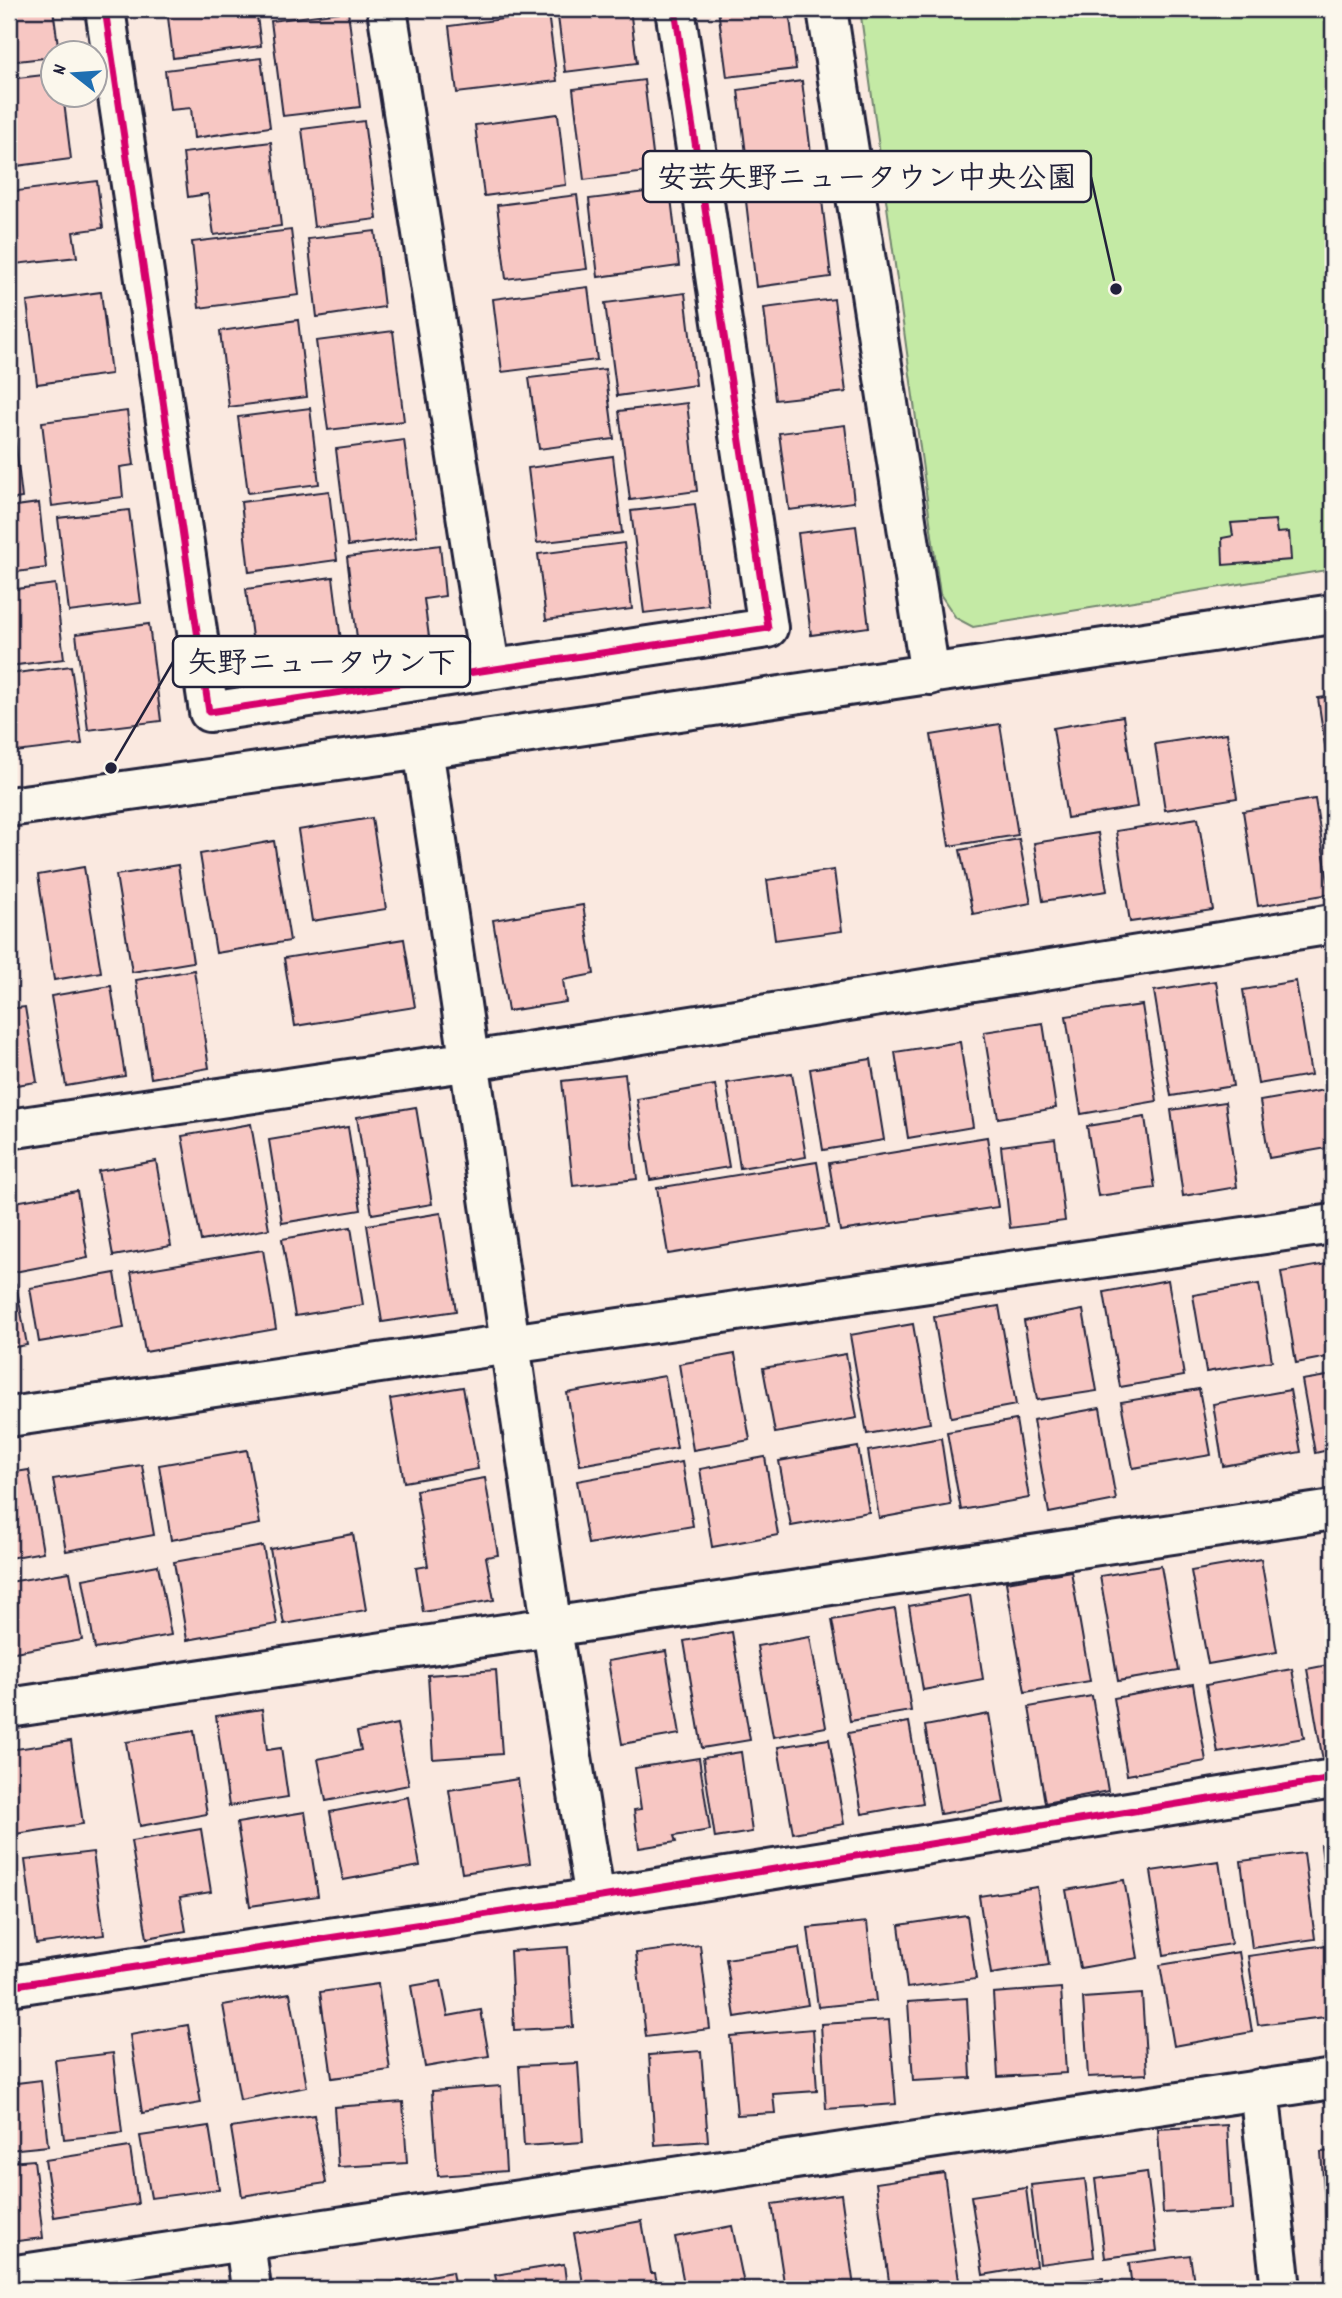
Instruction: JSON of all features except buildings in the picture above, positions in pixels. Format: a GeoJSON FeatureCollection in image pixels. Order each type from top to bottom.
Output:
{"type":"FeatureCollection","features":[{"type":"Feature","properties":{"kind":"street"},"geometry":{"type":"LineString","coordinates":[[105,9],[209,712],[768,628],[675,9]]}},
{"type":"Feature","properties":{"kind":"street"},"geometry":{"type":"LineString","coordinates":[[387,9],[490,668]]}},
{"type":"Feature","properties":{"kind":"street"},"geometry":{"type":"LineString","coordinates":[[827,9],[930,675]]}},
{"type":"Feature","properties":{"kind":"street"},"geometry":{"type":"LineString","coordinates":[[9,807],[423,749],[1333,614]]}},
{"type":"Feature","properties":{"kind":"street"},"geometry":{"type":"LineString","coordinates":[[423,749],[471,1061],[508,1346],[550,1628],[595,1898]]}},
{"type":"Feature","properties":{"kind":"street"},"geometry":{"type":"LineString","coordinates":[[9,1129],[471,1061],[1333,924]]}},
{"type":"Feature","properties":{"kind":"street"},"geometry":{"type":"LineString","coordinates":[[9,1417],[1333,1224]]}},
{"type":"Feature","properties":{"kind":"street"},"geometry":{"type":"LineString","coordinates":[[9,1708],[1333,1510]]}},
{"type":"Feature","properties":{"kind":"street"},"geometry":{"type":"LineString","coordinates":[[9,1986],[595,1898],[1333,1779]]}},
{"type":"Feature","properties":{"kind":"street"},"geometry":{"type":"LineString","coordinates":[[9,2276],[1333,2079]]}},
{"type":"Feature","properties":{"kind":"street"},"geometry":{"type":"LineString","coordinates":[[1259,2089],[1280,2289]]}},
{"type":"Feature","properties":{"kind":"street"},"geometry":{"type":"LineString","coordinates":[[244,2241],[251,2289]]}},
{"type":"Feature","properties":{"kind":"green space"},"geometry":{"type":"Polygon","coordinates":[[[860,9],[1333,9],[1333,569],[973,627],[956,618],[940,594],[860,9]]]}},
{"type":"Feature","properties":{"kind":"cycle path"},"geometry":{"type":"LineString","coordinates":[[105,9],[209,712],[768,628],[675,9]]}},
{"type":"Feature","properties":{"kind":"cycle path"},"geometry":{"type":"LineString","coordinates":[[9,1986],[595,1898],[1333,1779]]}},
{"type":"Feature","properties":{"kind":"place","name":"安芸矢野ニュータウン中央公園"},"geometry":{"type":"Point","coordinates":[1116,289]}},
{"type":"Feature","properties":{"kind":"place","name":"矢野ニュータウン下"},"geometry":{"type":"Point","coordinates":[111,768]}}]}
